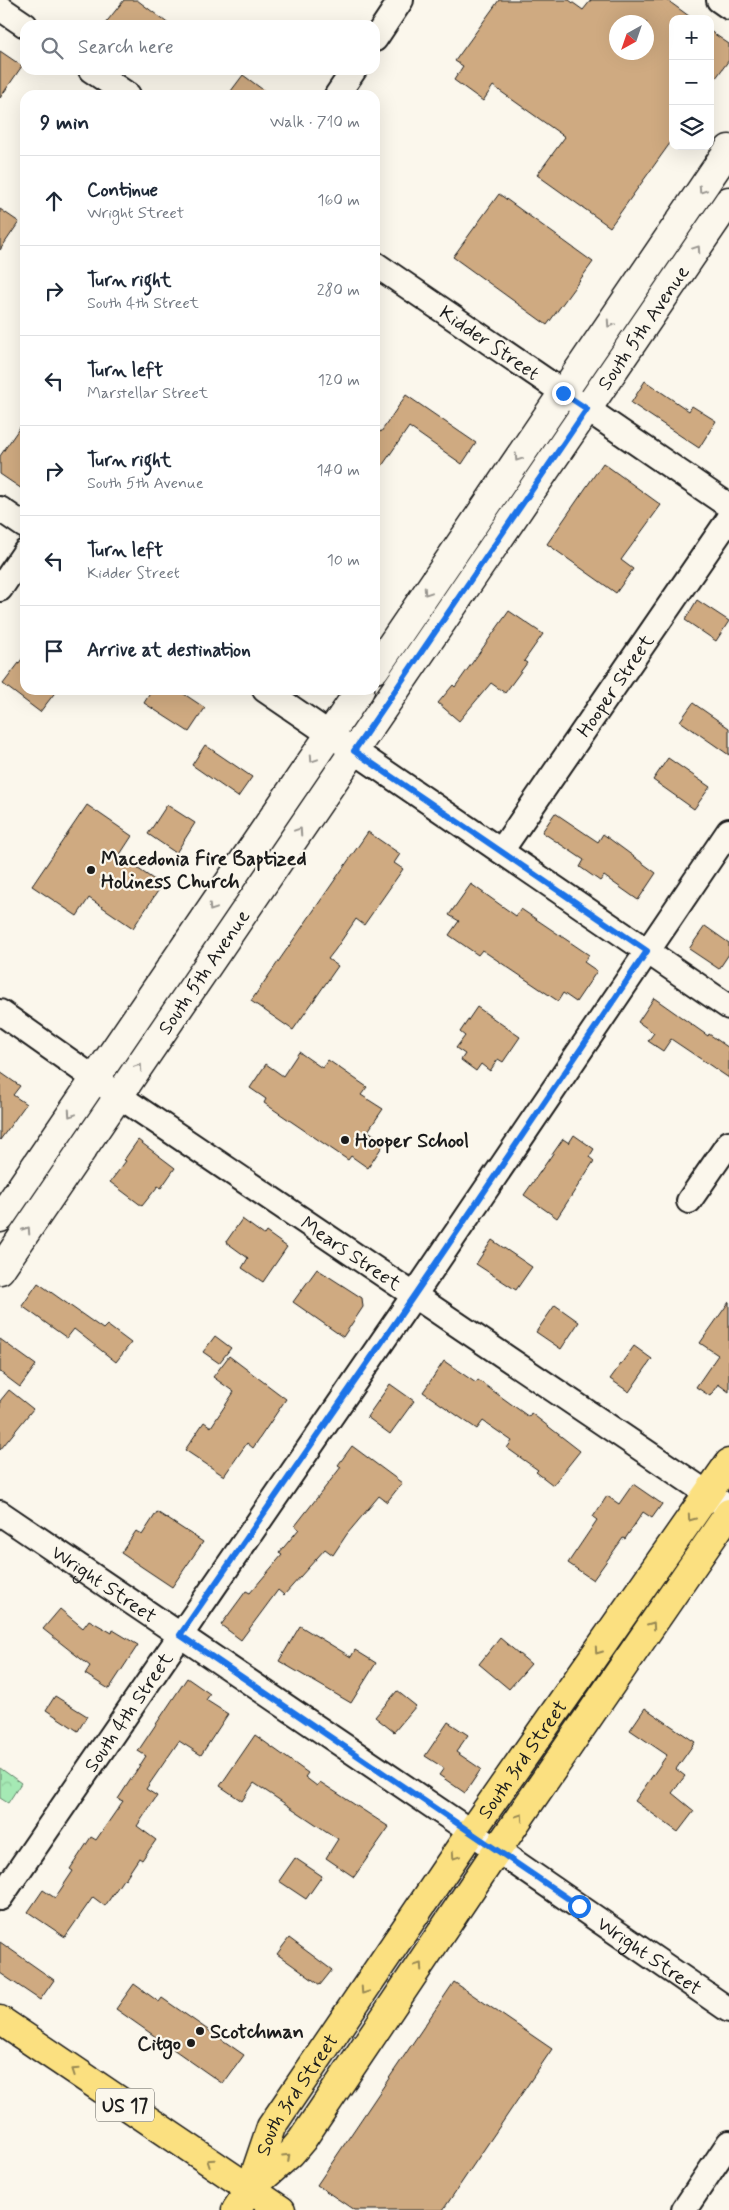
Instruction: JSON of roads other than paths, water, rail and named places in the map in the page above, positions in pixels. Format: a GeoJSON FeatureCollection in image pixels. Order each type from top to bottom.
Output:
{"type":"FeatureCollection","features":[{"type":"Feature","properties":{"kind":"main road","name":"South 3rd Street"},"geometry":{"type":"LineString","coordinates":[[243,2200],[271,2127],[471,1832],[719,1501],[729,1463]]}},
{"type":"Feature","properties":{"kind":"main road","name":"South 3rd Street"},"geometry":{"type":"LineString","coordinates":[[243,2200],[302,2140],[497,1850],[729,1513]]}},
{"type":"Feature","properties":{"kind":"main road","name":"US 17"},"geometry":{"type":"LineString","coordinates":[[0,2020],[243,2200],[280,2210]]}},
{"type":"Feature","properties":{"kind":"street"},"geometry":{"type":"LineString","coordinates":[[380,32],[401,0]]}},
{"type":"Feature","properties":{"kind":"street"},"geometry":{"type":"LineString","coordinates":[[719,0],[729,7]]}},
{"type":"Feature","properties":{"kind":"street"},"geometry":{"type":"LineString","coordinates":[[0,8],[20,22]]}},
{"type":"Feature","properties":{"kind":"street"},"geometry":{"type":"LineString","coordinates":[[98,75],[121,90]]}},
{"type":"Feature","properties":{"kind":"street"},"geometry":{"type":"LineString","coordinates":[[340,90],[351,75]]}},
{"type":"Feature","properties":{"kind":"street","name":"South 5th Avenue"},"geometry":{"type":"LineString","coordinates":[[380,661],[729,149]]}},
{"type":"Feature","properties":{"kind":"street","name":"South 5th Avenue"},"geometry":{"type":"LineString","coordinates":[[0,1270],[729,202]]}},
{"type":"Feature","properties":{"kind":"street","name":"Kidder Street"},"geometry":{"type":"LineString","coordinates":[[380,267],[729,506]]}},
{"type":"Feature","properties":{"kind":"street"},"geometry":{"type":"LineString","coordinates":[[0,508],[20,522]]}},
{"type":"Feature","properties":{"kind":"street","name":"Hooper Street"},"geometry":{"type":"LineString","coordinates":[[502,851],[729,519]]}},
{"type":"Feature","properties":{"kind":"street"},"geometry":{"type":"LineString","coordinates":[[0,588],[20,559]]}},
{"type":"Feature","properties":{"kind":"street"},"geometry":{"type":"LineString","coordinates":[[272,695],[729,1007]]}},
{"type":"Feature","properties":{"kind":"street","name":"South 5th Avenue"},"geometry":{"type":"LineString","coordinates":[[0,1218],[357,695]]}},
{"type":"Feature","properties":{"kind":"street","name":"South 4th Street"},"geometry":{"type":"LineString","coordinates":[[0,1898],[415,1294],[729,832]]}},
{"type":"Feature","properties":{"kind":"street","name":"Mears Street"},"geometry":{"type":"LineString","coordinates":[[0,1012],[119,1096],[719,1501]]}},
{"type":"Feature","properties":{"kind":"street"},"geometry":{"type":"LineString","coordinates":[[689,1201],[729,1143]]}},
{"type":"Feature","properties":{"kind":"street","name":"Wright Street"},"geometry":{"type":"LineString","coordinates":[[0,1513],[471,1832],[729,2010]]}},
{"type":"Feature","properties":{"kind":"street"},"geometry":{"type":"LineString","coordinates":[[684,2210],[729,2143]]}},
{"type":"Feature","properties":{"kind":"place","name":"Macedonia Fire Baptized Holiness Church"},"geometry":{"type":"Point","coordinates":[91,870]}},
{"type":"Feature","properties":{"kind":"place","name":"Hooper School"},"geometry":{"type":"Point","coordinates":[345,1140]}},
{"type":"Feature","properties":{"kind":"place","name":"Scotchman"},"geometry":{"type":"Point","coordinates":[200,2031]}},
{"type":"Feature","properties":{"kind":"place","name":"Citgo"},"geometry":{"type":"Point","coordinates":[191,2043]}}]}
